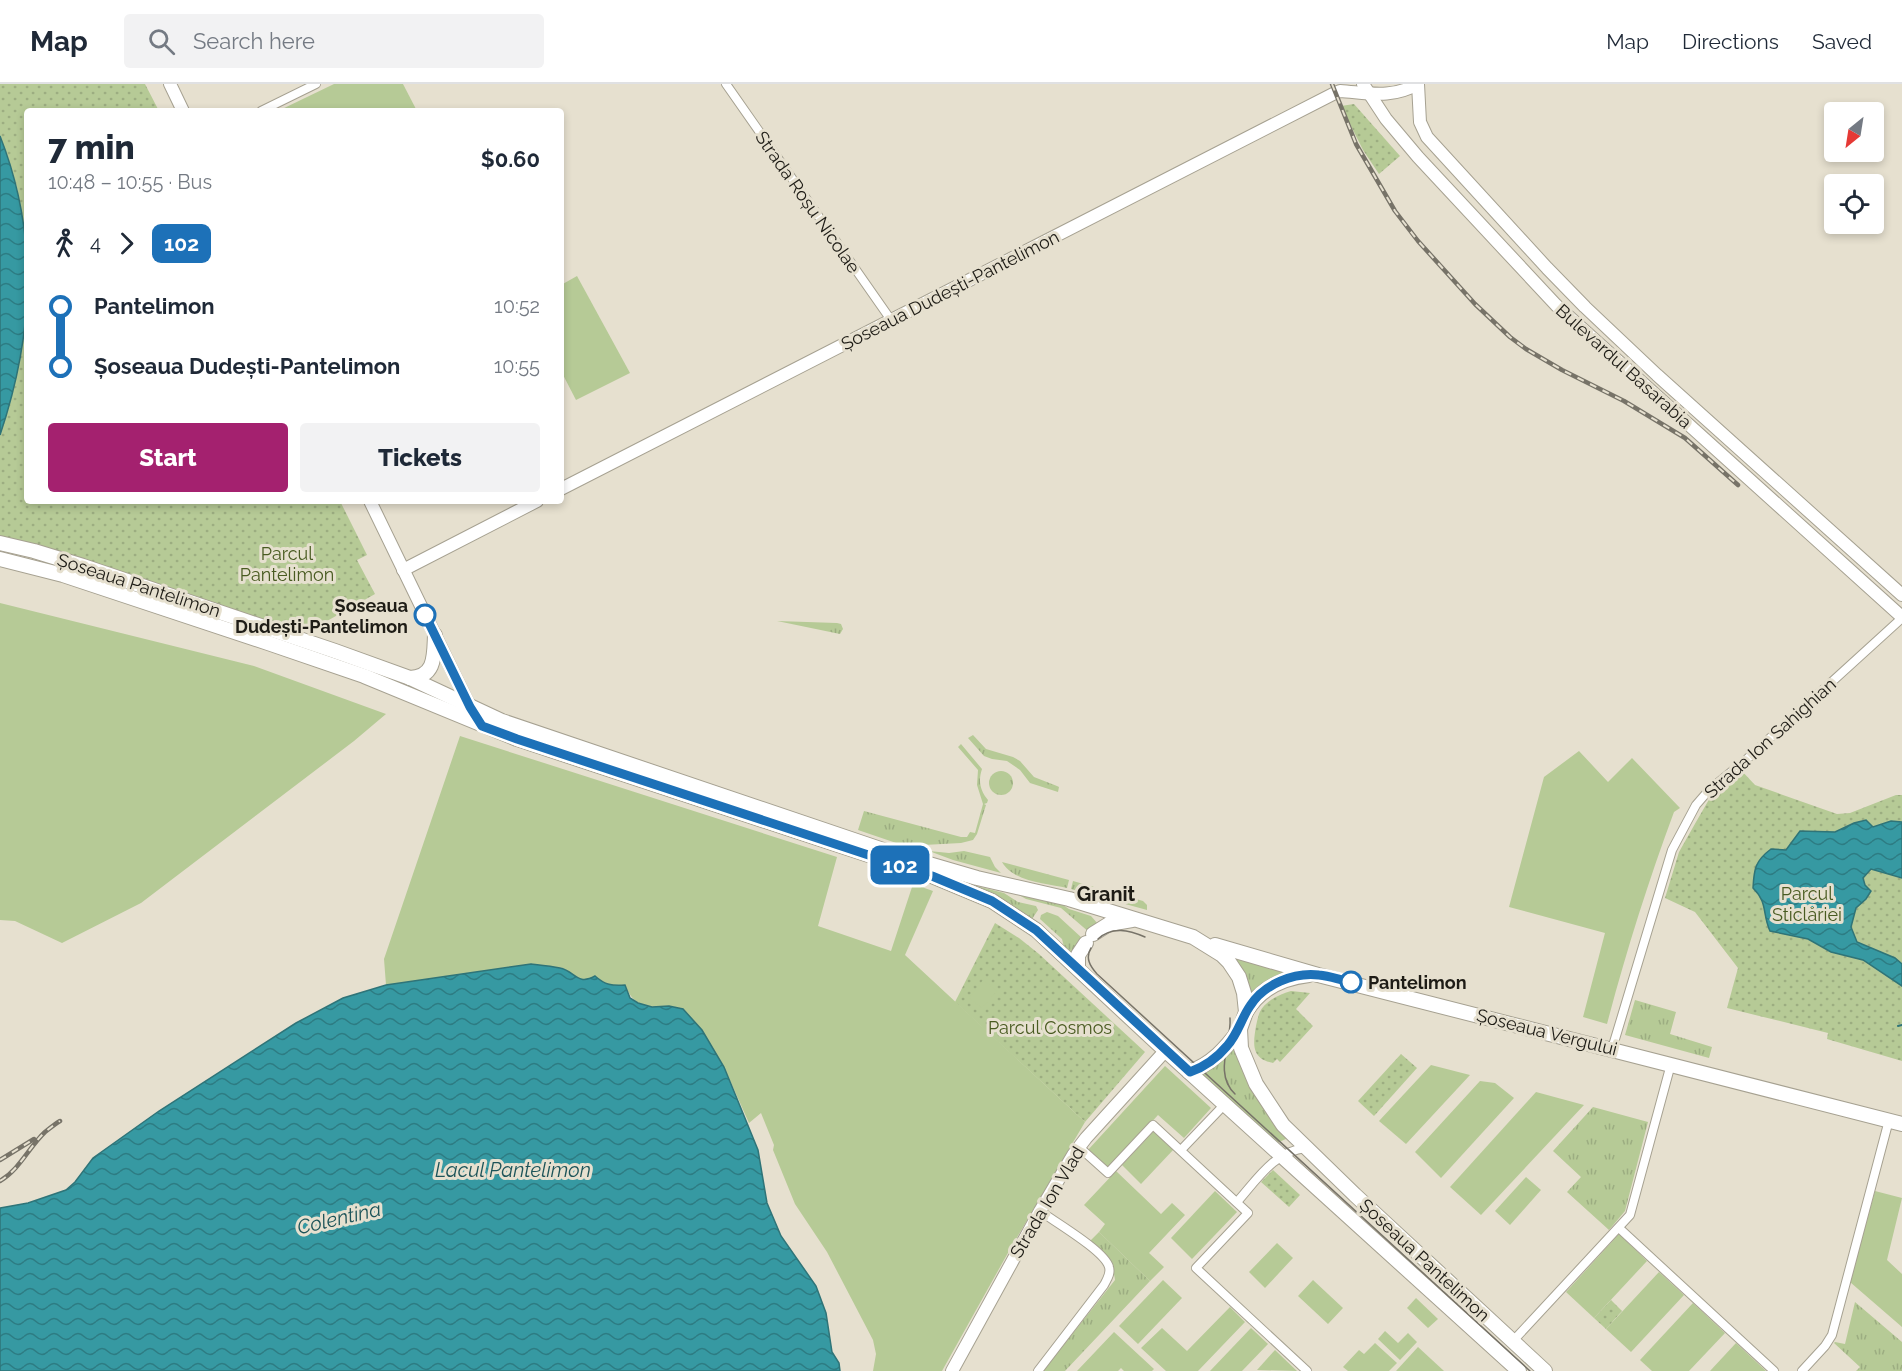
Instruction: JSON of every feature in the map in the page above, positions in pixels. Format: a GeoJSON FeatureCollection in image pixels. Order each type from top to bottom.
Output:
{"type":"FeatureCollection","features":[{"type":"Feature","properties":{"kind":"main road"},"geometry":{"type":"LineString","coordinates":[[170,84],[182,108]]}},
{"type":"Feature","properties":{"kind":"main road","name":"Șoseaua Dudești-Pantelimon"},"geometry":{"type":"LineString","coordinates":[[564,487],[1341,87],[1365,88],[1395,94],[1418,84]]}},
{"type":"Feature","properties":{"kind":"main road","name":"Bulevardul Basarabia"},"geometry":{"type":"LineString","coordinates":[[1418,84],[1418,113],[1427,137],[1547,268],[1657,375],[1902,595]]}},
{"type":"Feature","properties":{"kind":"main road","name":"Bulevardul Basarabia"},"geometry":{"type":"LineString","coordinates":[[1365,88],[1386,119],[1425,165],[1556,305],[1902,617]]}},
{"type":"Feature","properties":{"kind":"main road"},"geometry":{"type":"LineString","coordinates":[[371,504],[470,707],[482,726]]}},
{"type":"Feature","properties":{"kind":"main road"},"geometry":{"type":"LineString","coordinates":[[403,570],[531,504]]}},
{"type":"Feature","properties":{"kind":"main road","name":"Șoseaua Pantelimon"},"geometry":{"type":"LineString","coordinates":[[0,543],[83,566],[410,678],[502,721],[546,737],[914,860],[977,878],[1069,899],[1193,937],[1211,947],[1229,962],[1243,985],[1246,1012],[1240,1029],[1244,1057],[1256,1084],[1283,1125],[1545,1371]]}},
{"type":"Feature","properties":{"kind":"main road","name":"Șoseaua Pantelimon"},"geometry":{"type":"LineString","coordinates":[[0,559],[63,575],[364,676],[517,739],[946,881],[1007,910],[1036,930],[1078,967],[1519,1371]]}},
{"type":"Feature","properties":{"kind":"main road"},"geometry":{"type":"LineString","coordinates":[[410,678],[422,676],[428,671],[434,654],[435,635]]}},
{"type":"Feature","properties":{"kind":"main road"},"geometry":{"type":"LineString","coordinates":[[454,714],[470,707]]}},
{"type":"Feature","properties":{"kind":"main road"},"geometry":{"type":"LineString","coordinates":[[1078,967],[1078,955],[1090,939],[1109,924],[1140,920]]}},
{"type":"Feature","properties":{"kind":"main road","name":"Șoseaua Vergului"},"geometry":{"type":"LineString","coordinates":[[1193,937],[1236,952],[1318,975],[1895,1122]]}},
{"type":"Feature","properties":{"kind":"main road"},"geometry":{"type":"LineString","coordinates":[[1246,1012],[1255,998],[1269,986],[1289,979],[1318,975]]}},
{"type":"Feature","properties":{"kind":"main road"},"geometry":{"type":"LineString","coordinates":[[1190,1072],[1202,1067],[1220,1054],[1240,1029]]}},
{"type":"Feature","properties":{"kind":"main road","name":"Strada Ion Vlad"},"geometry":{"type":"LineString","coordinates":[[952,1371],[1040,1211],[1079,1147],[1166,1050]]}},
{"type":"Feature","properties":{"kind":"street"},"geometry":{"type":"LineString","coordinates":[[267,108],[316,84]]}},
{"type":"Feature","properties":{"kind":"street","name":"Strada Roșu Nicolae"},"geometry":{"type":"LineString","coordinates":[[726,84],[891,320]]}},
{"type":"Feature","properties":{"kind":"street","name":"Strada Ion Sahighian"},"geometry":{"type":"LineString","coordinates":[[1612,1049],[1672,850],[1696,805],[1709,790],[1747,759],[1902,617]]}},
{"type":"Feature","properties":{"kind":"street"},"geometry":{"type":"LineString","coordinates":[[1513,1341],[1619,1228],[1632,1211],[1671,1064]]}},
{"type":"Feature","properties":{"kind":"street"},"geometry":{"type":"LineString","coordinates":[[1181,1150],[1225,1104]]}},
{"type":"Feature","properties":{"kind":"street"},"geometry":{"type":"LineString","coordinates":[[1802,1371],[1828,1342],[1895,1122]]}},
{"type":"Feature","properties":{"kind":"street"},"geometry":{"type":"LineString","coordinates":[[1079,1147],[1108,1173],[1154,1125],[1237,1202],[1248,1213],[1196,1268],[1307,1371]]}},
{"type":"Feature","properties":{"kind":"street"},"geometry":{"type":"LineString","coordinates":[[1237,1202],[1274,1161],[1296,1150],[1306,1148]]}},
{"type":"Feature","properties":{"kind":"street"},"geometry":{"type":"LineString","coordinates":[[1038,1371],[1104,1285],[1110,1272],[1107,1263],[1098,1253],[1040,1211]]}},
{"type":"Feature","properties":{"kind":"street"},"geometry":{"type":"LineString","coordinates":[[1619,1228],[1774,1371]]}},
{"type":"Feature","properties":{"kind":"green space"},"geometry":{"type":"Polygon","coordinates":[[[0,84],[145,84],[157,108],[24,108],[24,227],[17,188],[0,136],[0,84]]]}},
{"type":"Feature","properties":{"kind":"green space"},"geometry":{"type":"Polygon","coordinates":[[[334,84],[403,84],[415,108],[284,108],[334,84]]]}},
{"type":"Feature","properties":{"kind":"green space"},"geometry":{"type":"Polygon","coordinates":[[[1354,104],[1400,156],[1379,174],[1363,150],[1341,106],[1354,104]]]}},
{"type":"Feature","properties":{"kind":"green space"},"geometry":{"type":"Polygon","coordinates":[[[577,276],[630,373],[576,400],[564,377],[564,283],[577,276]]]}},
{"type":"Feature","properties":{"kind":"green space","name":"Parcul Pantelimon"},"geometry":{"type":"Polygon","coordinates":[[[24,336],[24,504],[342,504],[367,555],[357,560],[375,594],[311,630],[299,624],[290,631],[0,538],[0,435],[24,336]]]}},
{"type":"Feature","properties":{"kind":"green space"},"geometry":{"type":"Polygon","coordinates":[[[0,603],[254,666],[386,714],[354,741],[141,903],[62,943],[15,921],[0,920],[0,603]]]}},
{"type":"Feature","properties":{"kind":"green space"},"geometry":{"type":"Polygon","coordinates":[[[777,621],[837,623],[841,624],[843,629],[840,634],[777,621]]]}},
{"type":"Feature","properties":{"kind":"green space"},"geometry":{"type":"Polygon","coordinates":[[[973,735],[986,749],[1013,757],[1020,761],[1034,777],[1059,787],[1058,792],[1030,783],[1020,770],[1007,761],[984,756],[968,738],[973,735]]]}},
{"type":"Feature","properties":{"kind":"green space"},"geometry":{"type":"Polygon","coordinates":[[[460,736],[837,857],[818,926],[891,951],[913,884],[933,891],[905,955],[1085,1122],[942,1371],[873,1371],[876,1354],[873,1340],[827,1252],[795,1204],[761,1113],[749,1123],[724,1067],[669,1006],[654,1007],[637,1002],[625,985],[609,984],[595,976],[587,980],[579,979],[563,968],[531,964],[386,985],[384,959],[460,736]]]}},
{"type":"Feature","properties":{"kind":"green space"},"geometry":{"type":"Polygon","coordinates":[[[961,744],[982,769],[980,785],[988,800],[984,804],[986,805],[973,840],[961,843],[905,846],[858,830],[864,811],[961,837],[967,837],[970,832],[975,833],[983,804],[977,785],[978,770],[958,747],[961,744]]]}},
{"type":"Feature","properties":{"kind":"green space"},"geometry":{"type":"Polygon","coordinates":[[[1579,751],[1608,782],[1632,758],[1680,808],[1674,812],[1655,865],[1607,1024],[1583,1017],[1605,933],[1509,907],[1544,777],[1579,751]]]}},
{"type":"Feature","properties":{"kind":"green space","name":"Parcul Sticlăriei"},"geometry":{"type":"Polygon","coordinates":[[[1740,769],[1755,785],[1837,814],[1850,813],[1896,795],[1902,795],[1902,1061],[1827,1039],[1828,1033],[1727,1008],[1738,968],[1695,912],[1665,898],[1679,852],[1711,796],[1740,769]]]}},
{"type":"Feature","properties":{"kind":"green space"},"geometry":{"type":"Polygon","coordinates":[[[1001,771],[1009,775],[1013,783],[1009,791],[1001,795],[993,791],[989,783],[993,775],[1001,771]]]}},
{"type":"Feature","properties":{"kind":"green space"},"geometry":{"type":"Polygon","coordinates":[[[929,851],[949,853],[964,851],[990,857],[1001,873],[953,860],[929,851]]]}},
{"type":"Feature","properties":{"kind":"green space"},"geometry":{"type":"Polygon","coordinates":[[[1002,862],[1069,880],[1067,888],[1022,878],[1007,869],[1002,862]]]}},
{"type":"Feature","properties":{"kind":"green space"},"geometry":{"type":"Polygon","coordinates":[[[1073,881],[1143,901],[1147,905],[1147,910],[1071,889],[1073,881]]]}},
{"type":"Feature","properties":{"kind":"green space"},"geometry":{"type":"Polygon","coordinates":[[[965,883],[1004,893],[1018,902],[1036,906],[1038,910],[1032,919],[965,883]]]}},
{"type":"Feature","properties":{"kind":"green space"},"geometry":{"type":"Polygon","coordinates":[[[1019,895],[1063,905],[1091,916],[1098,924],[1090,933],[1061,908],[1019,895]]]}},
{"type":"Feature","properties":{"kind":"green space"},"geometry":{"type":"Polygon","coordinates":[[[1047,912],[1058,916],[1082,938],[1073,954],[1064,947],[1062,939],[1040,919],[1041,915],[1047,912]]]}},
{"type":"Feature","properties":{"kind":"green space","name":"Parcul Cosmos"},"geometry":{"type":"Polygon","coordinates":[[[995,923],[1039,954],[1145,1052],[1085,1122],[955,1002],[995,923]]]}},
{"type":"Feature","properties":{"kind":"green space"},"geometry":{"type":"Polygon","coordinates":[[[1235,958],[1286,973],[1268,982],[1251,996],[1247,980],[1235,958]]]}},
{"type":"Feature","properties":{"kind":"green space"},"geometry":{"type":"Polygon","coordinates":[[[983,980],[997,991],[982,1008],[969,998],[983,980]]]}},
{"type":"Feature","properties":{"kind":"green space"},"geometry":{"type":"Polygon","coordinates":[[[1291,991],[1310,993],[1296,1009],[1313,1026],[1280,1062],[1277,1059],[1273,1063],[1266,1061],[1257,1054],[1254,1045],[1259,1014],[1272,999],[1291,991]]]}},
{"type":"Feature","properties":{"kind":"green space"},"geometry":{"type":"Polygon","coordinates":[[[1635,1000],[1676,1012],[1670,1034],[1712,1047],[1709,1058],[1625,1035],[1635,1000]]]}},
{"type":"Feature","properties":{"kind":"green space"},"geometry":{"type":"Polygon","coordinates":[[[1237,1044],[1288,1138],[1277,1143],[1197,1076],[1216,1066],[1237,1044]]]}},
{"type":"Feature","properties":{"kind":"green space"},"geometry":{"type":"Polygon","coordinates":[[[1401,1054],[1417,1068],[1374,1116],[1358,1101],[1401,1054]]]}},
{"type":"Feature","properties":{"kind":"green space"},"geometry":{"type":"Polygon","coordinates":[[[1431,1065],[1470,1075],[1406,1144],[1379,1121],[1431,1065]]]}},
{"type":"Feature","properties":{"kind":"green space"},"geometry":{"type":"Polygon","coordinates":[[[1165,1066],[1211,1108],[1184,1138],[1158,1115],[1109,1169],[1088,1150],[1165,1066]]]}},
{"type":"Feature","properties":{"kind":"green space"},"geometry":{"type":"Polygon","coordinates":[[[1480,1081],[1495,1083],[1514,1098],[1441,1178],[1415,1152],[1480,1081]]]}},
{"type":"Feature","properties":{"kind":"green space"},"geometry":{"type":"Polygon","coordinates":[[[1536,1092],[1584,1105],[1481,1215],[1450,1187],[1536,1092]]]}},
{"type":"Feature","properties":{"kind":"green space"},"geometry":{"type":"Polygon","coordinates":[[[1593,1107],[1648,1122],[1625,1211],[1609,1230],[1567,1192],[1581,1177],[1553,1151],[1593,1107]]]}},
{"type":"Feature","properties":{"kind":"green space"},"geometry":{"type":"Polygon","coordinates":[[[1154,1131],[1174,1149],[1141,1184],[1122,1165],[1154,1131]]]}},
{"type":"Feature","properties":{"kind":"green space"},"geometry":{"type":"Polygon","coordinates":[[[1273,1170],[1300,1195],[1289,1207],[1261,1182],[1273,1170]]]}},
{"type":"Feature","properties":{"kind":"green space"},"geometry":{"type":"Polygon","coordinates":[[[1116,1171],[1161,1214],[1172,1203],[1185,1215],[1149,1253],[1164,1267],[1150,1281],[1099,1232],[1105,1224],[1084,1205],[1116,1171]]]}},
{"type":"Feature","properties":{"kind":"green space"},"geometry":{"type":"Polygon","coordinates":[[[1526,1177],[1541,1190],[1510,1225],[1495,1211],[1526,1177]]]}},
{"type":"Feature","properties":{"kind":"green space"},"geometry":{"type":"Polygon","coordinates":[[[1215,1191],[1237,1212],[1192,1259],[1171,1238],[1215,1191]]]}},
{"type":"Feature","properties":{"kind":"green space"},"geometry":{"type":"Polygon","coordinates":[[[1875,1191],[1902,1198],[1887,1260],[1902,1274],[1902,1327],[1850,1282],[1875,1191]]]}},
{"type":"Feature","properties":{"kind":"green space"},"geometry":{"type":"Polygon","coordinates":[[[1099,1232],[1150,1281],[1065,1371],[1043,1371],[1115,1280],[1109,1263],[1088,1243],[1099,1232]]]}},
{"type":"Feature","properties":{"kind":"green space"},"geometry":{"type":"Polygon","coordinates":[[[1619,1234],[1647,1261],[1594,1318],[1566,1292],[1619,1234]]]}},
{"type":"Feature","properties":{"kind":"green space"},"geometry":{"type":"Polygon","coordinates":[[[1277,1243],[1293,1258],[1265,1288],[1249,1272],[1277,1243]]]}},
{"type":"Feature","properties":{"kind":"green space"},"geometry":{"type":"Polygon","coordinates":[[[1659,1272],[1684,1295],[1631,1352],[1606,1329],[1659,1272]]]}},
{"type":"Feature","properties":{"kind":"green space"},"geometry":{"type":"Polygon","coordinates":[[[1163,1280],[1182,1298],[1138,1344],[1119,1326],[1163,1280]]]}},
{"type":"Feature","properties":{"kind":"green space"},"geometry":{"type":"Polygon","coordinates":[[[1313,1280],[1343,1308],[1328,1324],[1298,1296],[1313,1280]]]}},
{"type":"Feature","properties":{"kind":"green space"},"geometry":{"type":"Polygon","coordinates":[[[1416,1298],[1438,1319],[1428,1328],[1407,1308],[1416,1298]]]}},
{"type":"Feature","properties":{"kind":"green space"},"geometry":{"type":"Polygon","coordinates":[[[1611,1300],[1622,1311],[1606,1329],[1594,1318],[1611,1300]]]}},
{"type":"Feature","properties":{"kind":"green space"},"geometry":{"type":"Polygon","coordinates":[[[1855,1302],[1902,1342],[1902,1371],[1856,1371],[1860,1367],[1834,1343],[1845,1344],[1855,1302]]]}},
{"type":"Feature","properties":{"kind":"green space"},"geometry":{"type":"Polygon","coordinates":[[[1693,1303],[1725,1333],[1689,1371],[1652,1371],[1640,1360],[1693,1303]]]}},
{"type":"Feature","properties":{"kind":"green space"},"geometry":{"type":"Polygon","coordinates":[[[1230,1307],[1245,1322],[1198,1371],[1166,1371],[1141,1348],[1162,1328],[1187,1351],[1230,1307]]]}},
{"type":"Feature","properties":{"kind":"green space"},"geometry":{"type":"Polygon","coordinates":[[[1251,1328],[1268,1344],[1242,1371],[1210,1371],[1251,1328]]]}},
{"type":"Feature","properties":{"kind":"green space"},"geometry":{"type":"Polygon","coordinates":[[[1385,1331],[1398,1343],[1408,1333],[1417,1342],[1400,1360],[1378,1339],[1385,1331]]]}},
{"type":"Feature","properties":{"kind":"green space"},"geometry":{"type":"Polygon","coordinates":[[[1114,1332],[1154,1369],[1152,1371],[1124,1371],[1121,1368],[1118,1371],[1077,1371],[1114,1332]]]}},
{"type":"Feature","properties":{"kind":"green space"},"geometry":{"type":"Polygon","coordinates":[[[1375,1343],[1397,1363],[1389,1371],[1348,1371],[1343,1367],[1359,1350],[1364,1354],[1375,1343]]]}},
{"type":"Feature","properties":{"kind":"green space"},"geometry":{"type":"Polygon","coordinates":[[[1736,1343],[1766,1371],[1710,1371],[1736,1343]]]}},
{"type":"Feature","properties":{"kind":"green space"},"geometry":{"type":"Polygon","coordinates":[[[1418,1347],[1444,1371],[1396,1371],[1418,1347]]]}},
{"type":"Feature","properties":{"kind":"green space"},"geometry":{"type":"Polygon","coordinates":[[[1275,1350],[1297,1371],[1257,1370],[1275,1350]]]}},
{"type":"Feature","properties":{"kind":"water"},"geometry":{"type":"Polygon","coordinates":[[[0,136],[13,173],[24,232],[24,330],[20,360],[0,435],[0,136]]]}},
{"type":"Feature","properties":{"kind":"water"},"geometry":{"type":"Polygon","coordinates":[[[1866,820],[1873,827],[1891,821],[1902,822],[1902,878],[1871,869],[1863,878],[1865,885],[1871,891],[1856,908],[1851,927],[1857,942],[1895,958],[1902,964],[1902,986],[1863,960],[1831,952],[1808,939],[1770,931],[1763,903],[1753,888],[1755,870],[1762,857],[1771,849],[1786,850],[1800,831],[1835,832],[1866,820]]]}},
{"type":"Feature","properties":{"kind":"water","name":"Lacul Pantelimon"},"geometry":{"type":"Polygon","coordinates":[[[531,964],[560,968],[580,979],[595,976],[609,984],[625,985],[630,998],[638,1003],[652,1007],[669,1006],[683,1009],[702,1030],[724,1067],[758,1150],[767,1203],[781,1236],[816,1286],[826,1313],[832,1352],[839,1363],[840,1371],[0,1371],[0,1208],[28,1203],[66,1190],[93,1158],[159,1111],[296,1023],[343,998],[386,985],[531,964]]]}},
{"type":"Feature","properties":{"kind":"waterway"},"geometry":{"type":"LineString","coordinates":[[1898,1026],[1902,1025]]}},
{"type":"Feature","properties":{"kind":"tram line"},"geometry":{"type":"LineString","coordinates":[[1098,939],[1109,932],[1121,930],[1145,937]]}},
{"type":"Feature","properties":{"kind":"tram line"},"geometry":{"type":"LineString","coordinates":[[1091,948],[1088,955],[1089,962],[1097,974],[1530,1371]]}},
{"type":"Feature","properties":{"kind":"tram line"},"geometry":{"type":"LineString","coordinates":[[1230,1018],[1224,1067],[1225,1077],[1235,1094]]}},
{"type":"Feature","properties":{"kind":"railway"},"geometry":{"type":"LineString","coordinates":[[1332,84],[1356,144],[1395,211],[1418,241],[1475,304],[1526,349],[1624,401],[1685,438],[1738,485]]}},
{"type":"Feature","properties":{"kind":"railway"},"geometry":{"type":"LineString","coordinates":[[0,1181],[19,1164],[39,1138],[60,1121]]}},
{"type":"Feature","properties":{"kind":"railway"},"geometry":{"type":"LineString","coordinates":[[0,1160],[34,1139]]}},
{"type":"Feature","properties":{"kind":"bus line","name":"102"},"geometry":{"type":"LineString","coordinates":[[425,615],[459,686],[482,726],[932,876],[992,901],[1036,930],[1190,1072],[1202,1067],[1226,1048],[1240,1029],[1246,1012],[1255,998],[1269,986],[1300,976],[1318,975],[1351,982]]}},
{"type":"Feature","properties":{"kind":"place","name":"Șoseaua Dudești-Pantelimon"},"geometry":{"type":"Point","coordinates":[425,615]}},
{"type":"Feature","properties":{"kind":"place","name":"Pantelimon"},"geometry":{"type":"Point","coordinates":[1351,982]}},
{"type":"Feature","properties":{"kind":"district","name":"Granit"},"geometry":{"type":"Point","coordinates":[1106,894]}},
{"type":"Feature","properties":{"kind":"water label","name":"Colentina"},"geometry":{"type":"Point","coordinates":[339,1218]}}]}
